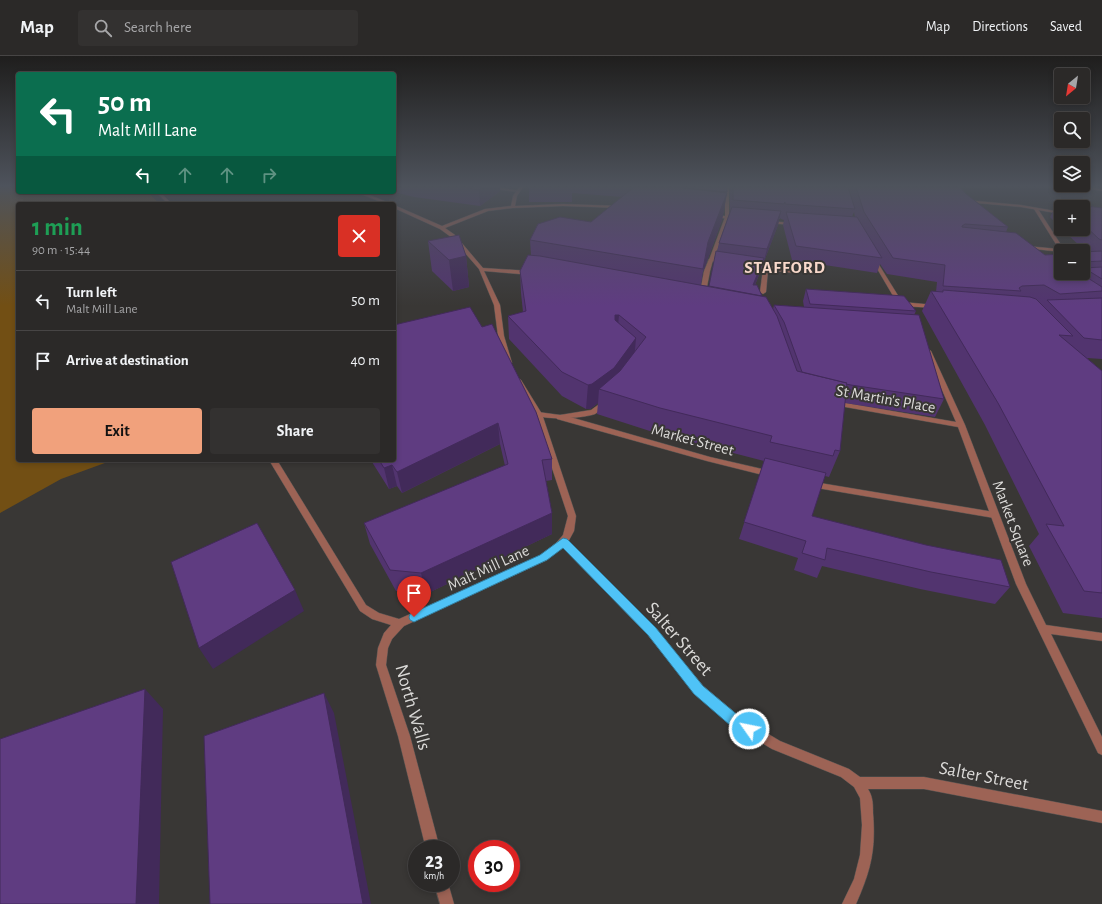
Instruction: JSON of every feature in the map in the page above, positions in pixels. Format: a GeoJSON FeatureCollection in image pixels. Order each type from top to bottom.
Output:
{"type":"FeatureCollection","features":[{"type":"Feature","properties":{"kind":"street"},"geometry":{"type":"LineString","coordinates":[[439,227],[453,236],[480,269],[497,305],[501,336],[512,371]]}},
{"type":"Feature","properties":{"kind":"street"},"geometry":{"type":"LineString","coordinates":[[700,306],[707,271],[723,227]]}},
{"type":"Feature","properties":{"kind":"street"},"geometry":{"type":"LineString","coordinates":[[1048,227],[1059,244]]}},
{"type":"Feature","properties":{"kind":"street"},"geometry":{"type":"LineString","coordinates":[[1018,247],[1054,250]]}},
{"type":"Feature","properties":{"kind":"street"},"geometry":{"type":"LineString","coordinates":[[870,254],[904,310]]}},
{"type":"Feature","properties":{"kind":"street"},"geometry":{"type":"LineString","coordinates":[[711,260],[734,264]]}},
{"type":"Feature","properties":{"kind":"street"},"geometry":{"type":"LineString","coordinates":[[742,265],[793,271]]}},
{"type":"Feature","properties":{"kind":"street"},"geometry":{"type":"LineString","coordinates":[[763,292],[766,268]]}},
{"type":"Feature","properties":{"kind":"street"},"geometry":{"type":"LineString","coordinates":[[480,269],[540,274]]}},
{"type":"Feature","properties":{"kind":"street"},"geometry":{"type":"LineString","coordinates":[[900,304],[941,307]]}},
{"type":"Feature","properties":{"kind":"street","name":"Market Square"},"geometry":{"type":"LineString","coordinates":[[923,342],[961,425],[1021,584],[1102,749]]}},
{"type":"Feature","properties":{"kind":"street"},"geometry":{"type":"LineString","coordinates":[[516,377],[538,414],[572,516],[571,531],[563,542]]}},
{"type":"Feature","properties":{"kind":"street"},"geometry":{"type":"LineString","coordinates":[[538,414],[560,417],[593,412],[610,399]]}},
{"type":"Feature","properties":{"kind":"street","name":"St Martin's Place"},"geometry":{"type":"LineString","coordinates":[[829,402],[961,425]]}},
{"type":"Feature","properties":{"kind":"street","name":"Market Street"},"geometry":{"type":"LineString","coordinates":[[560,417],[710,459],[776,475]]}},
{"type":"Feature","properties":{"kind":"street"},"geometry":{"type":"LineString","coordinates":[[274,462],[363,608],[370,614],[383,620],[400,624]]}},
{"type":"Feature","properties":{"kind":"street"},"geometry":{"type":"LineString","coordinates":[[817,485],[994,515]]}},
{"type":"Feature","properties":{"kind":"street","name":"Malt Mill Lane"},"geometry":{"type":"LineString","coordinates":[[400,624],[544,558],[563,542]]}},
{"type":"Feature","properties":{"kind":"street","name":"Salter Street"},"geometry":{"type":"LineString","coordinates":[[563,542],[652,632],[699,690],[736,721],[776,745],[845,773],[858,783],[924,783],[1102,817]]}},
{"type":"Feature","properties":{"kind":"street","name":"North Walls"},"geometry":{"type":"LineString","coordinates":[[400,624],[388,636],[383,648],[381,665],[404,736],[431,840]]}},
{"type":"Feature","properties":{"kind":"street"},"geometry":{"type":"LineString","coordinates":[[1043,629],[1102,637]]}},
{"type":"Feature","properties":{"kind":"street"},"geometry":{"type":"LineString","coordinates":[[849,904],[860,880],[867,855],[868,825],[866,797],[858,783]]}},
{"type":"Feature","properties":{"kind":"street"},"geometry":{"type":"LineString","coordinates":[[444,892],[447,904]]}},
{"type":"Feature","properties":{"kind":"shaded area"},"geometry":{"type":"Polygon","coordinates":[[[0,227],[16,227],[16,462],[108,462],[61,479],[0,513],[0,227]]]}},
{"type":"Feature","properties":{"kind":"building"},"geometry":{"type":"Polygon","coordinates":[[[537,227],[714,227],[708,242],[703,269],[530,240],[537,227]]]}},
{"type":"Feature","properties":{"kind":"building"},"geometry":{"type":"Polygon","coordinates":[[[725,227],[775,227],[767,249],[719,243],[725,227]]]}},
{"type":"Feature","properties":{"kind":"building"},"geometry":{"type":"Polygon","coordinates":[[[790,227],[863,227],[882,258],[796,246],[790,227]]]}},
{"type":"Feature","properties":{"kind":"building"},"geometry":{"type":"Polygon","coordinates":[[[873,227],[962,227],[1016,233],[1045,255],[1054,254],[1054,280],[1090,279],[1102,287],[1102,291],[1060,294],[1044,285],[1022,286],[1019,288],[1021,291],[943,286],[945,265],[893,258],[873,227]]]}},
{"type":"Feature","properties":{"kind":"building"},"geometry":{"type":"Polygon","coordinates":[[[1090,227],[1102,227],[1102,240],[1090,231],[1090,227]]]}},
{"type":"Feature","properties":{"kind":"building"},"geometry":{"type":"Polygon","coordinates":[[[459,235],[466,256],[449,260],[428,241],[459,235]]]}},
{"type":"Feature","properties":{"kind":"building"},"geometry":{"type":"Polygon","coordinates":[[[716,251],[764,258],[753,285],[757,285],[762,296],[709,286],[716,251]]]}},
{"type":"Feature","properties":{"kind":"building"},"geometry":{"type":"Polygon","coordinates":[[[1102,251],[1102,261],[1090,262],[1090,252],[1102,251]]]}},
{"type":"Feature","properties":{"kind":"building"},"geometry":{"type":"Polygon","coordinates":[[[528,255],[766,297],[777,316],[797,371],[847,383],[840,451],[835,450],[833,456],[770,442],[772,436],[660,408],[599,389],[620,371],[646,337],[619,315],[615,315],[615,320],[636,338],[614,368],[592,384],[588,385],[562,372],[508,316],[526,311],[520,271],[528,255]]]}},
{"type":"Feature","properties":{"kind":"building"},"geometry":{"type":"Polygon","coordinates":[[[1102,267],[1102,279],[1090,272],[1090,268],[1102,267]]]}},
{"type":"Feature","properties":{"kind":"building"},"geometry":{"type":"Polygon","coordinates":[[[806,289],[904,296],[916,311],[810,304],[806,289]]]}},
{"type":"Feature","properties":{"kind":"building"},"geometry":{"type":"Polygon","coordinates":[[[943,290],[1030,297],[1036,299],[1073,336],[1059,335],[1102,371],[1102,593],[1084,591],[1046,524],[1064,526],[998,403],[931,291],[943,292],[943,290]]]}},
{"type":"Feature","properties":{"kind":"building"},"geometry":{"type":"Polygon","coordinates":[[[1102,298],[1102,340],[1084,338],[1047,300],[1102,298]]]}},
{"type":"Feature","properties":{"kind":"building"},"geometry":{"type":"Polygon","coordinates":[[[774,305],[919,315],[944,399],[851,385],[802,372],[784,322],[774,305]]]}},
{"type":"Feature","properties":{"kind":"building"},"geometry":{"type":"Polygon","coordinates":[[[470,307],[482,327],[492,324],[536,412],[552,459],[542,460],[552,513],[421,573],[390,570],[364,523],[508,464],[498,423],[397,472],[392,465],[384,468],[380,462],[396,462],[396,325],[470,307]]]}},
{"type":"Feature","properties":{"kind":"building"},"geometry":{"type":"Polygon","coordinates":[[[765,458],[826,473],[812,516],[926,545],[1001,560],[1010,587],[931,572],[827,548],[825,560],[802,553],[806,541],[744,522],[765,458]]]}},
{"type":"Feature","properties":{"kind":"building"},"geometry":{"type":"Polygon","coordinates":[[[257,523],[295,590],[199,648],[171,562],[257,523]]]}},
{"type":"Feature","properties":{"kind":"building"},"geometry":{"type":"Polygon","coordinates":[[[145,689],[136,904],[0,904],[0,739],[145,689]]]}},
{"type":"Feature","properties":{"kind":"building"},"geometry":{"type":"Polygon","coordinates":[[[324,693],[363,904],[210,904],[204,736],[324,693]]]}},
{"type":"Feature","properties":{"kind":"district","name":"STAFFORD"},"geometry":{"type":"Point","coordinates":[785,267]}},
{"type":"Feature","properties":{"kind":"route"},"geometry":{"type":"LineString","coordinates":[[414,617],[544,558],[563,542],[652,632],[699,690],[736,721],[749,729]]}}]}
